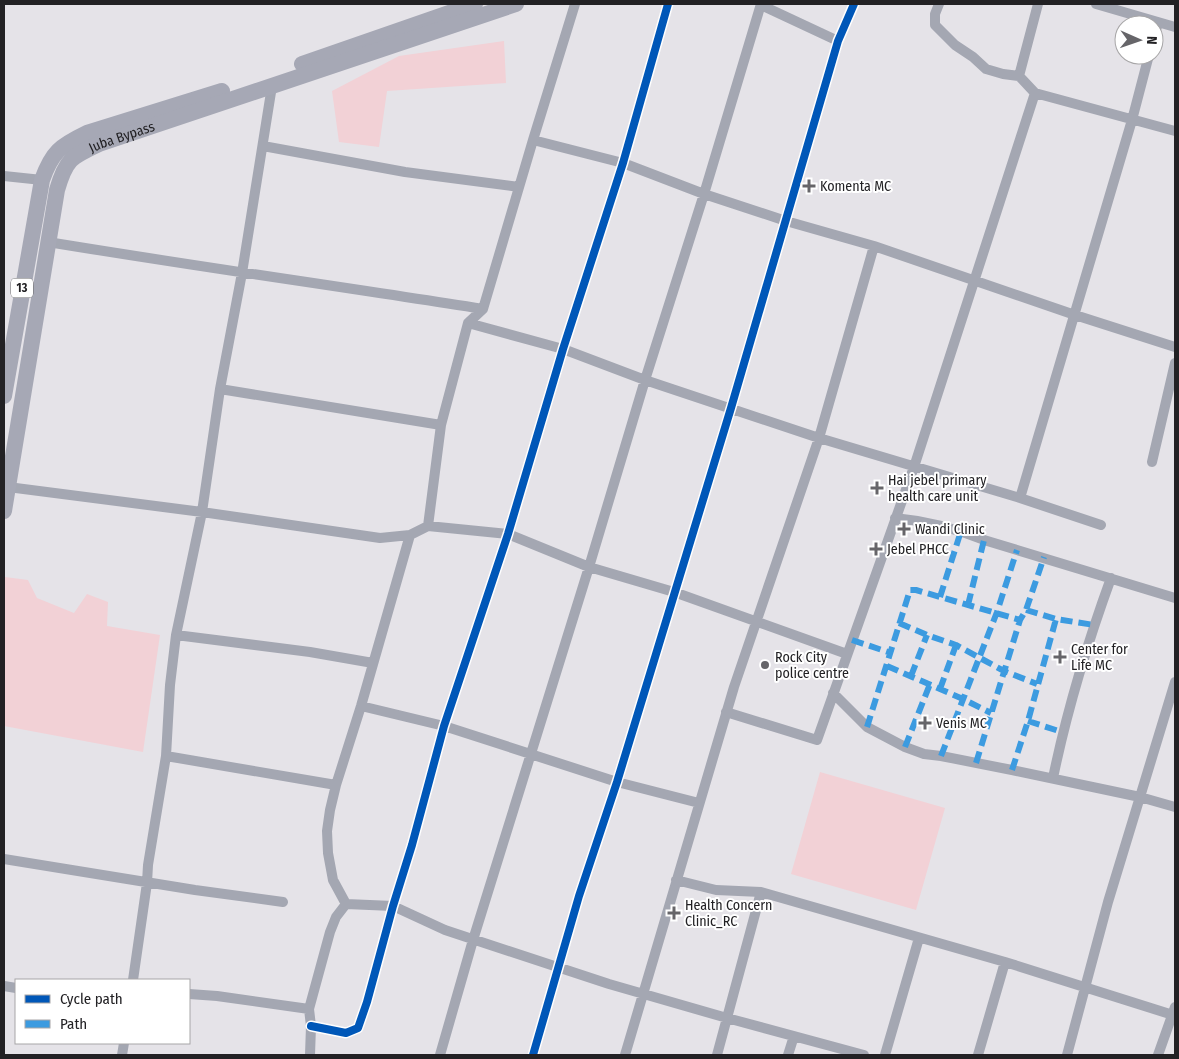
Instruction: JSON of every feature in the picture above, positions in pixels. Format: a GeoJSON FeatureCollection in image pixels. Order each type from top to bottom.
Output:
{"type":"FeatureCollection","features":[{"type":"Feature","properties":{"kind":"main road","name":"Juba Bypass"},"geometry":{"type":"LineString","coordinates":[[4,396],[42,180],[54,153],[68,142],[87,133],[252,82],[475,4]]}},
{"type":"Feature","properties":{"kind":"main road","name":"Juba Bypass"},"geometry":{"type":"LineString","coordinates":[[4,511],[57,190],[63,170],[76,154],[99,144],[516,4]]}},
{"type":"Feature","properties":{"kind":"street"},"geometry":{"type":"LineString","coordinates":[[428,526],[441,425],[468,323],[483,309],[576,4]]}},
{"type":"Feature","properties":{"kind":"street"},"geometry":{"type":"LineString","coordinates":[[311,1026],[346,1033],[358,1028],[412,845],[444,726],[508,534],[563,349],[623,163],[668,4]]}},
{"type":"Feature","properties":{"kind":"street"},"geometry":{"type":"LineString","coordinates":[[440,1055],[473,940],[589,567],[644,380],[704,194],[761,4],[838,41]]}},
{"type":"Feature","properties":{"kind":"street"},"geometry":{"type":"LineString","coordinates":[[533,1055],[558,966],[617,782],[731,408],[838,41],[854,4]]}},
{"type":"Feature","properties":{"kind":"street"},"geometry":{"type":"LineString","coordinates":[[939,4],[935,14],[935,25],[955,45],[973,57],[986,70],[1019,76],[1035,93],[1175,131]]}},
{"type":"Feature","properties":{"kind":"street"},"geometry":{"type":"LineString","coordinates":[[1019,76],[1038,4]]}},
{"type":"Feature","properties":{"kind":"street"},"geometry":{"type":"LineString","coordinates":[[1096,4],[1134,15]]}},
{"type":"Feature","properties":{"kind":"street"},"geometry":{"type":"LineString","coordinates":[[1020,498],[1147,65]]}},
{"type":"Feature","properties":{"kind":"street"},"geometry":{"type":"LineString","coordinates":[[133,979],[148,865],[166,756],[170,685],[176,635],[202,512],[220,389],[242,273],[272,86]]}},
{"type":"Feature","properties":{"kind":"street"},"geometry":{"type":"LineString","coordinates":[[726,712],[817,740],[914,467],[1035,93]]}},
{"type":"Feature","properties":{"kind":"street"},"geometry":{"type":"LineString","coordinates":[[533,140],[623,163],[704,194],[874,246],[1175,347]]}},
{"type":"Feature","properties":{"kind":"street"},"geometry":{"type":"LineString","coordinates":[[263,146],[405,172],[519,187]]}},
{"type":"Feature","properties":{"kind":"street"},"geometry":{"type":"LineString","coordinates":[[4,176],[42,180]]}},
{"type":"Feature","properties":{"kind":"street"},"geometry":{"type":"LineString","coordinates":[[48,242],[483,309]]}},
{"type":"Feature","properties":{"kind":"street"},"geometry":{"type":"LineString","coordinates":[[625,1055],[726,712],[819,438],[874,246]]}},
{"type":"Feature","properties":{"kind":"street"},"geometry":{"type":"LineString","coordinates":[[468,323],[563,349],[644,380],[819,438],[1020,498],[1101,525]]}},
{"type":"Feature","properties":{"kind":"street"},"geometry":{"type":"LineString","coordinates":[[1152,462],[1172,387],[1175,363]]}},
{"type":"Feature","properties":{"kind":"street"},"geometry":{"type":"LineString","coordinates":[[220,389],[441,425]]}},
{"type":"Feature","properties":{"kind":"street"},"geometry":{"type":"LineString","coordinates":[[8,488],[202,512],[380,538],[410,535],[428,526],[508,534],[589,567],[674,592],[757,620],[847,654]]}},
{"type":"Feature","properties":{"kind":"street"},"geometry":{"type":"LineString","coordinates":[[895,518],[925,521],[947,527],[1175,598]]}},
{"type":"Feature","properties":{"kind":"street"},"geometry":{"type":"LineString","coordinates":[[346,904],[334,880],[328,854],[328,824],[336,785],[361,706],[410,535]]}},
{"type":"Feature","properties":{"kind":"street"},"geometry":{"type":"LineString","coordinates":[[1053,778],[1062,732],[1094,625],[1111,578]]}},
{"type":"Feature","properties":{"kind":"street"},"geometry":{"type":"LineString","coordinates":[[176,635],[310,652],[373,663]]}},
{"type":"Feature","properties":{"kind":"street"},"geometry":{"type":"LineString","coordinates":[[1067,1055],[1108,902],[1175,682]]}},
{"type":"Feature","properties":{"kind":"street"},"geometry":{"type":"LineString","coordinates":[[834,693],[867,727],[905,747],[924,754],[1053,778],[1140,797],[1175,807]]}},
{"type":"Feature","properties":{"kind":"street"},"geometry":{"type":"LineString","coordinates":[[361,706],[444,726],[617,782],[699,803]]}},
{"type":"Feature","properties":{"kind":"street"},"geometry":{"type":"LineString","coordinates":[[166,756],[336,785]]}},
{"type":"Feature","properties":{"kind":"street"},"geometry":{"type":"LineString","coordinates":[[4,859],[147,883],[283,902]]}},
{"type":"Feature","properties":{"kind":"street"},"geometry":{"type":"LineString","coordinates":[[676,880],[716,890],[761,892],[1005,962],[1085,989],[1174,1011],[1158,1055]]}},
{"type":"Feature","properties":{"kind":"street"},"geometry":{"type":"LineString","coordinates":[[717,1055],[761,892]]}},
{"type":"Feature","properties":{"kind":"street"},"geometry":{"type":"LineString","coordinates":[[346,904],[393,906],[445,930],[473,940],[642,993],[864,1055]]}},
{"type":"Feature","properties":{"kind":"street"},"geometry":{"type":"LineString","coordinates":[[310,1055],[311,1026],[309,1009],[333,924],[346,904]]}},
{"type":"Feature","properties":{"kind":"street"},"geometry":{"type":"LineString","coordinates":[[885,1055],[919,938]]}},
{"type":"Feature","properties":{"kind":"street"},"geometry":{"type":"LineString","coordinates":[[978,1055],[1005,962]]}},
{"type":"Feature","properties":{"kind":"street"},"geometry":{"type":"LineString","coordinates":[[190,994],[309,1009]]}},
{"type":"Feature","properties":{"kind":"street"},"geometry":{"type":"LineString","coordinates":[[788,1055],[794,1036]]}},
{"type":"Feature","properties":{"kind":"shaded area"},"geometry":{"type":"Polygon","coordinates":[[[504,41],[506,83],[387,91],[379,147],[339,142],[332,91],[399,56],[504,41]]]}},
{"type":"Feature","properties":{"kind":"shaded area"},"geometry":{"type":"Polygon","coordinates":[[[5,577],[28,580],[37,598],[74,613],[87,594],[108,602],[107,626],[160,635],[143,752],[4,726],[5,577]]]}},
{"type":"Feature","properties":{"kind":"shaded area"},"geometry":{"type":"Polygon","coordinates":[[[820,772],[945,808],[916,910],[791,874],[820,772]]]}},
{"type":"Feature","properties":{"kind":"marked path"},"geometry":{"type":"LineString","coordinates":[[940,597],[961,531]]}},
{"type":"Feature","properties":{"kind":"marked path"},"geometry":{"type":"LineString","coordinates":[[968,605],[984,540]]}},
{"type":"Feature","properties":{"kind":"marked path"},"geometry":{"type":"LineString","coordinates":[[941,756],[997,612],[1017,550]]}},
{"type":"Feature","properties":{"kind":"marked path"},"geometry":{"type":"LineString","coordinates":[[976,763],[1020,620],[1026,610],[1044,557]]}},
{"type":"Feature","properties":{"kind":"marked path"},"geometry":{"type":"LineString","coordinates":[[867,727],[910,590],[916,590],[1020,620]]}},
{"type":"Feature","properties":{"kind":"marked path"},"geometry":{"type":"LineString","coordinates":[[1026,610],[1056,619],[1094,625]]}},
{"type":"Feature","properties":{"kind":"marked path"},"geometry":{"type":"LineString","coordinates":[[1012,770],[1028,721],[1056,619]]}},
{"type":"Feature","properties":{"kind":"marked path"},"geometry":{"type":"LineString","coordinates":[[899,623],[956,645],[1004,671],[1037,684]]}},
{"type":"Feature","properties":{"kind":"marked path"},"geometry":{"type":"LineString","coordinates":[[911,676],[927,635]]}},
{"type":"Feature","properties":{"kind":"marked path"},"geometry":{"type":"LineString","coordinates":[[852,640],[891,653]]}},
{"type":"Feature","properties":{"kind":"marked path"},"geometry":{"type":"LineString","coordinates":[[940,689],[956,645]]}},
{"type":"Feature","properties":{"kind":"marked path"},"geometry":{"type":"LineString","coordinates":[[887,666],[991,713]]}},
{"type":"Feature","properties":{"kind":"marked path"},"geometry":{"type":"LineString","coordinates":[[905,747],[930,684]]}},
{"type":"Feature","properties":{"kind":"marked path"},"geometry":{"type":"LineString","coordinates":[[1028,721],[1062,732]]}},
{"type":"Feature","properties":{"kind":"cycle path"},"geometry":{"type":"LineString","coordinates":[[311,1026],[346,1033],[358,1028],[412,845],[444,726],[508,534],[563,349],[623,163],[668,4]]}},
{"type":"Feature","properties":{"kind":"cycle path"},"geometry":{"type":"LineString","coordinates":[[533,1055],[579,896],[617,782],[731,408],[838,41],[854,4]]}},
{"type":"Feature","properties":{"kind":"place","name":"Komenta MC"},"geometry":{"type":"Point","coordinates":[809,186]}},
{"type":"Feature","properties":{"kind":"place","name":"Hai jebel primary health care unit"},"geometry":{"type":"Point","coordinates":[877,488]}},
{"type":"Feature","properties":{"kind":"place","name":"Wandi Clinic"},"geometry":{"type":"Point","coordinates":[904,529]}},
{"type":"Feature","properties":{"kind":"place","name":"Jebel PHCC"},"geometry":{"type":"Point","coordinates":[876,549]}},
{"type":"Feature","properties":{"kind":"place","name":"Center for Life MC"},"geometry":{"type":"Point","coordinates":[1060,657]}},
{"type":"Feature","properties":{"kind":"place","name":"Rock City police centre"},"geometry":{"type":"Point","coordinates":[765,665]}},
{"type":"Feature","properties":{"kind":"place","name":"Venis MC"},"geometry":{"type":"Point","coordinates":[925,723]}},
{"type":"Feature","properties":{"kind":"place","name":"Health Concern Clinic_RC"},"geometry":{"type":"Point","coordinates":[674,913]}}]}
